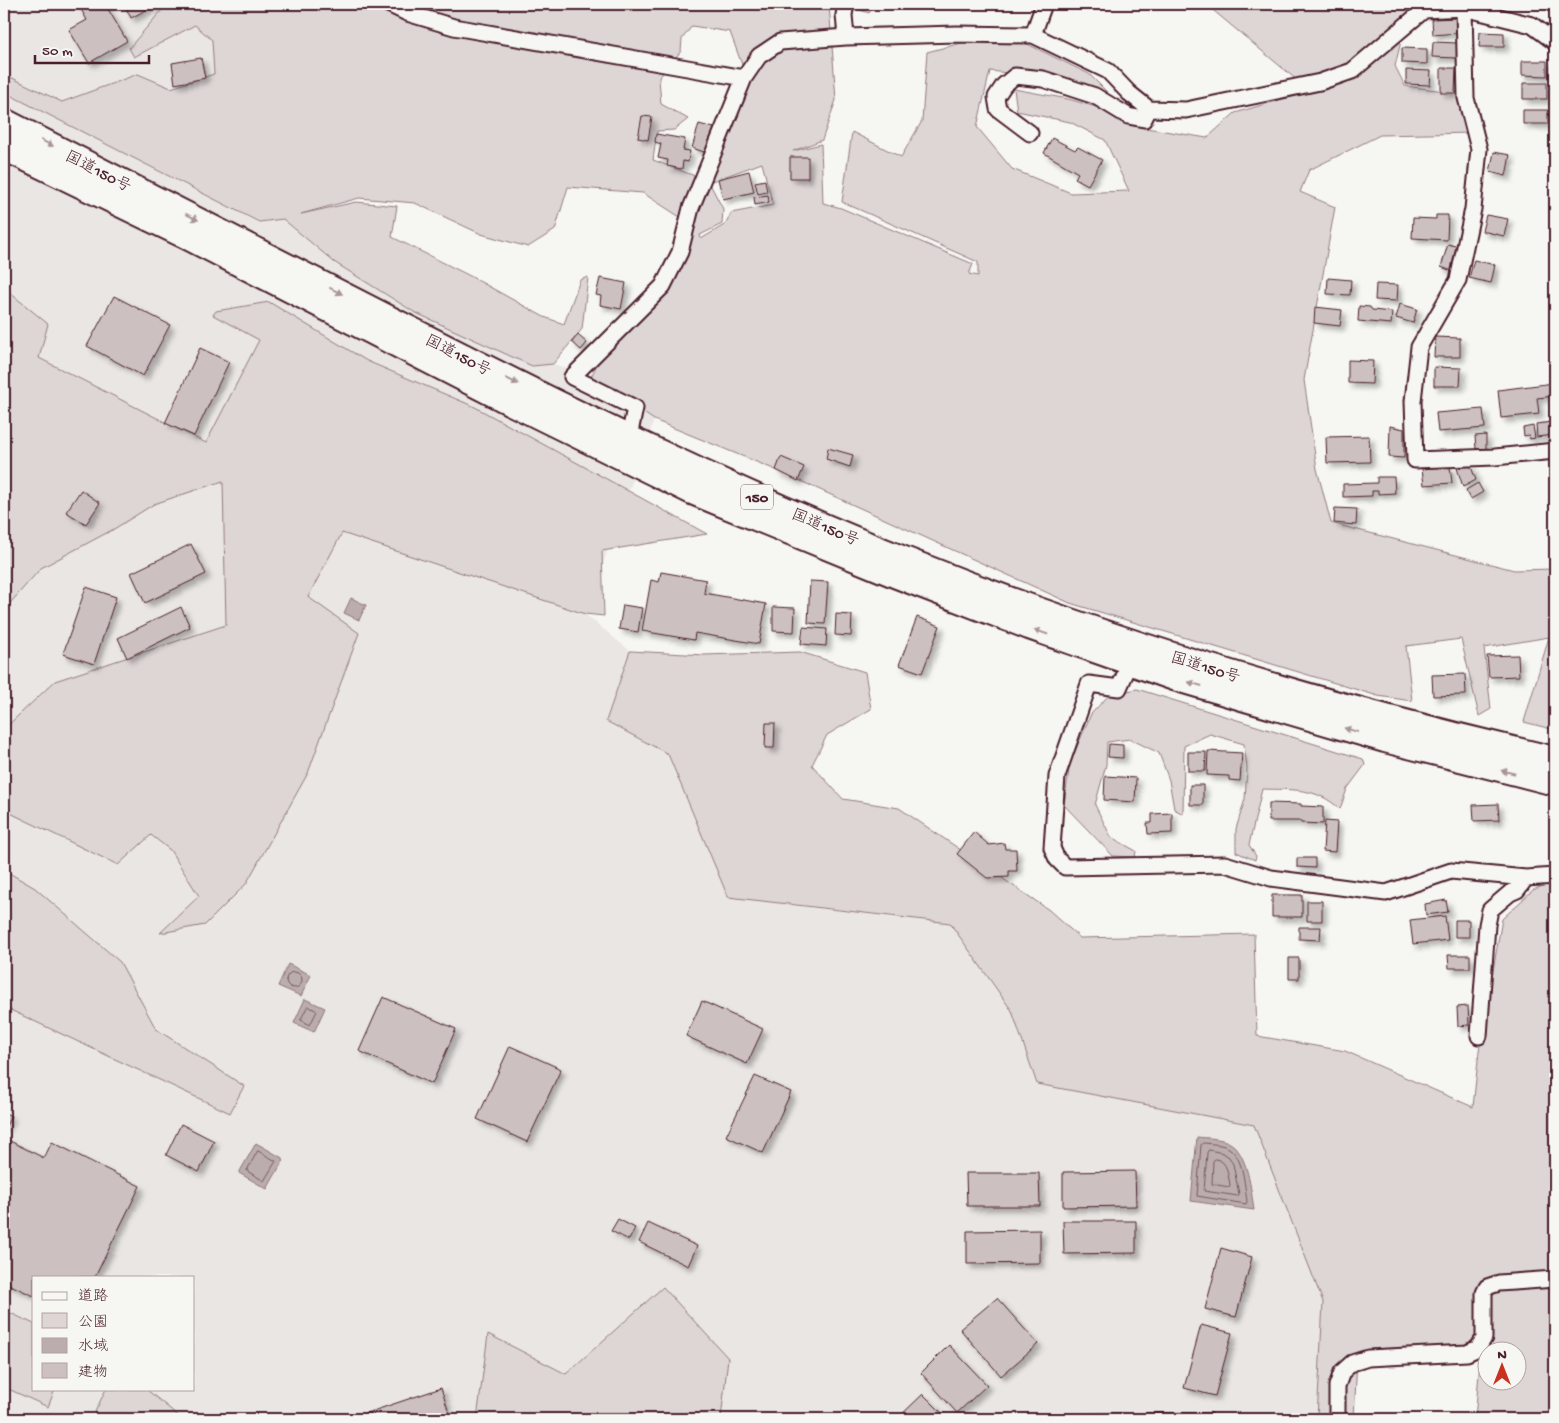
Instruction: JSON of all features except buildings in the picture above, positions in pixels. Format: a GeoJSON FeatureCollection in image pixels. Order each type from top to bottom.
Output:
{"type":"FeatureCollection","features":[{"type":"Feature","properties":{"kind":"highway","name":"国道150号"},"geometry":{"type":"LineString","coordinates":[[4,121],[498,374],[775,505],[908,561],[1041,612],[1179,658],[1338,705],[1555,760]]}},
{"type":"Feature","properties":{"kind":"highway","name":"国道150号"},"geometry":{"type":"LineString","coordinates":[[4,148],[188,238],[505,400],[692,492],[1029,628],[1174,678],[1385,740],[1555,783]]}},
{"type":"Feature","properties":{"kind":"street"},"geometry":{"type":"LineString","coordinates":[[388,4],[407,13],[454,27],[744,78]]}},
{"type":"Feature","properties":{"kind":"street"},"geometry":{"type":"LineString","coordinates":[[846,4],[844,16],[846,37]]}},
{"type":"Feature","properties":{"kind":"street"},"geometry":{"type":"LineString","coordinates":[[1033,35],[1044,4]]}},
{"type":"Feature","properties":{"kind":"street"},"geometry":{"type":"LineString","coordinates":[[629,437],[636,408],[572,377],[662,286],[680,252],[692,208],[744,78],[759,56],[780,42],[846,37],[957,34],[1033,35],[1108,71],[1129,93],[1149,109],[1186,110],[1320,82],[1352,71],[1424,10],[1463,6],[1532,25],[1555,42]]}},
{"type":"Feature","properties":{"kind":"street"},"geometry":{"type":"LineString","coordinates":[[1463,6],[1466,98],[1479,149],[1473,209],[1458,280],[1419,347],[1413,401],[1415,460],[1495,457],[1555,451]]}},
{"type":"Feature","properties":{"kind":"street"},"geometry":{"type":"LineString","coordinates":[[1030,133],[998,109],[996,97],[1004,85],[1015,76],[1043,79],[1095,96],[1128,116],[1144,119],[1149,109]]}},
{"type":"Feature","properties":{"kind":"street"},"geometry":{"type":"LineString","coordinates":[[1130,663],[1119,688],[1090,684],[1056,776],[1052,848],[1057,859],[1065,867],[1225,864],[1271,878],[1386,893],[1451,871],[1526,878],[1555,876]]}},
{"type":"Feature","properties":{"kind":"street"},"geometry":{"type":"LineString","coordinates":[[1479,1036],[1487,925],[1490,910],[1510,893],[1517,890],[1526,878]]}},
{"type":"Feature","properties":{"kind":"street"},"geometry":{"type":"LineString","coordinates":[[1336,1419],[1336,1386],[1342,1372],[1352,1363],[1368,1358],[1467,1353],[1478,1348],[1484,1338],[1484,1293],[1487,1286],[1499,1283],[1555,1279]]}},
{"type":"Feature","properties":{"kind":"shaded area"},"geometry":{"type":"Polygon","coordinates":[[[4,4],[167,4],[129,48],[134,57],[195,25],[212,40],[214,74],[171,88],[138,74],[62,102],[4,74],[4,4]]]}},
{"type":"Feature","properties":{"kind":"shaded area"},"geometry":{"type":"Polygon","coordinates":[[[4,92],[258,222],[283,219],[334,262],[414,312],[532,366],[553,364],[591,377],[654,420],[585,614],[630,651],[625,666],[790,905],[950,923],[1012,1011],[1037,1084],[1220,1118],[1246,1120],[1254,1125],[1323,1302],[1317,1419],[4,1419],[4,92]]]}},
{"type":"Feature","properties":{"kind":"green space"},"geometry":{"type":"Polygon","coordinates":[[[167,4],[829,4],[836,100],[822,140],[793,151],[821,144],[823,203],[841,208],[973,264],[969,274],[978,276],[978,262],[842,202],[852,132],[901,157],[922,121],[927,52],[977,39],[1023,42],[1089,74],[1108,93],[1046,77],[990,71],[977,127],[1012,169],[1071,193],[1129,191],[1105,140],[1070,122],[1017,111],[1014,89],[1068,99],[1128,116],[1134,126],[1207,138],[1235,113],[1310,91],[1207,4],[1410,4],[1395,66],[1405,86],[1461,93],[1473,133],[1380,135],[1309,170],[1300,192],[1335,207],[1304,380],[1317,469],[1331,523],[1514,570],[1555,569],[1555,730],[1524,722],[1549,637],[1484,648],[1491,709],[1479,716],[1461,639],[1406,646],[1412,701],[1378,696],[1070,603],[776,470],[654,420],[591,377],[603,352],[666,293],[699,193],[711,186],[723,209],[722,224],[700,235],[701,239],[726,224],[731,213],[773,205],[762,163],[712,181],[703,188],[748,81],[730,32],[692,26],[682,39],[681,51],[659,78],[661,104],[688,119],[674,130],[657,131],[653,160],[695,176],[683,219],[643,193],[568,187],[555,230],[528,247],[481,234],[415,203],[359,198],[301,214],[356,202],[397,206],[392,237],[470,276],[544,317],[564,324],[580,280],[588,277],[582,329],[553,364],[532,366],[414,312],[334,262],[283,219],[259,222],[4,92],[4,74],[62,102],[138,74],[171,88],[214,74],[212,40],[195,25],[134,57],[129,48],[167,4]]]}},
{"type":"Feature","properties":{"kind":"green space"},"geometry":{"type":"Polygon","coordinates":[[[852,4],[875,4],[869,13],[851,7],[852,4]]]}},
{"type":"Feature","properties":{"kind":"green space"},"geometry":{"type":"Polygon","coordinates":[[[4,288],[48,324],[39,358],[206,443],[259,340],[213,315],[216,311],[269,302],[367,361],[475,407],[707,534],[602,551],[604,616],[585,614],[342,533],[308,597],[359,633],[308,773],[246,884],[205,925],[160,933],[199,896],[170,850],[151,835],[118,865],[4,810],[4,729],[55,681],[226,625],[223,481],[154,504],[114,529],[41,568],[4,610],[4,288]]]}},
{"type":"Feature","properties":{"kind":"green space"},"geometry":{"type":"Polygon","coordinates":[[[630,651],[704,655],[800,652],[865,672],[871,709],[827,735],[812,765],[843,799],[899,808],[1049,910],[1080,938],[1254,934],[1257,1036],[1345,1051],[1473,1107],[1479,1051],[1502,919],[1533,890],[1555,881],[1555,1419],[1475,1419],[1478,1390],[1526,1390],[1526,1340],[1476,1340],[1476,1350],[1357,1358],[1354,1419],[1317,1419],[1323,1302],[1254,1125],[1037,1084],[1012,1011],[950,923],[728,897],[668,754],[606,721],[630,651]]]}},
{"type":"Feature","properties":{"kind":"green space"},"geometry":{"type":"Polygon","coordinates":[[[1137,689],[1363,759],[1365,765],[1347,789],[1340,809],[1313,793],[1294,790],[1262,789],[1249,845],[1256,856],[1255,860],[1236,852],[1236,829],[1245,799],[1247,768],[1244,744],[1210,734],[1184,746],[1183,814],[1174,809],[1169,780],[1159,753],[1130,739],[1107,742],[1106,765],[1095,805],[1111,837],[1136,851],[1135,857],[1113,856],[1064,805],[1070,763],[1091,714],[1109,695],[1137,689]]]}},
{"type":"Feature","properties":{"kind":"green space"},"geometry":{"type":"Polygon","coordinates":[[[4,870],[35,888],[120,962],[156,1029],[244,1086],[230,1113],[4,1007],[4,870]]]}},
{"type":"Feature","properties":{"kind":"green space"},"geometry":{"type":"Polygon","coordinates":[[[663,1287],[728,1358],[721,1419],[477,1419],[488,1334],[566,1374],[663,1287]]]}},
{"type":"Feature","properties":{"kind":"green space"},"geometry":{"type":"Polygon","coordinates":[[[4,1310],[32,1323],[32,1390],[55,1390],[48,1407],[4,1387],[4,1310]]]}},
{"type":"Feature","properties":{"kind":"green space"},"geometry":{"type":"Polygon","coordinates":[[[106,1390],[147,1390],[182,1419],[103,1419],[95,1412],[106,1390]]]}},
{"type":"Feature","properties":{"kind":"water"},"geometry":{"type":"Polygon","coordinates":[[[351,598],[366,605],[359,620],[344,613],[351,598]]]}},
{"type":"Feature","properties":{"kind":"water"},"geometry":{"type":"Polygon","coordinates":[[[288,964],[311,975],[301,996],[278,986],[288,964]]]}},
{"type":"Feature","properties":{"kind":"water"},"geometry":{"type":"Polygon","coordinates":[[[305,999],[325,1008],[314,1032],[294,1023],[305,999]]]}},
{"type":"Feature","properties":{"kind":"water"},"geometry":{"type":"Polygon","coordinates":[[[1197,1137],[1221,1140],[1235,1147],[1244,1162],[1250,1183],[1254,1210],[1191,1201],[1197,1137]]]}},
{"type":"Feature","properties":{"kind":"water"},"geometry":{"type":"Polygon","coordinates":[[[256,1143],[284,1159],[267,1189],[239,1173],[256,1143]]]}}]}
